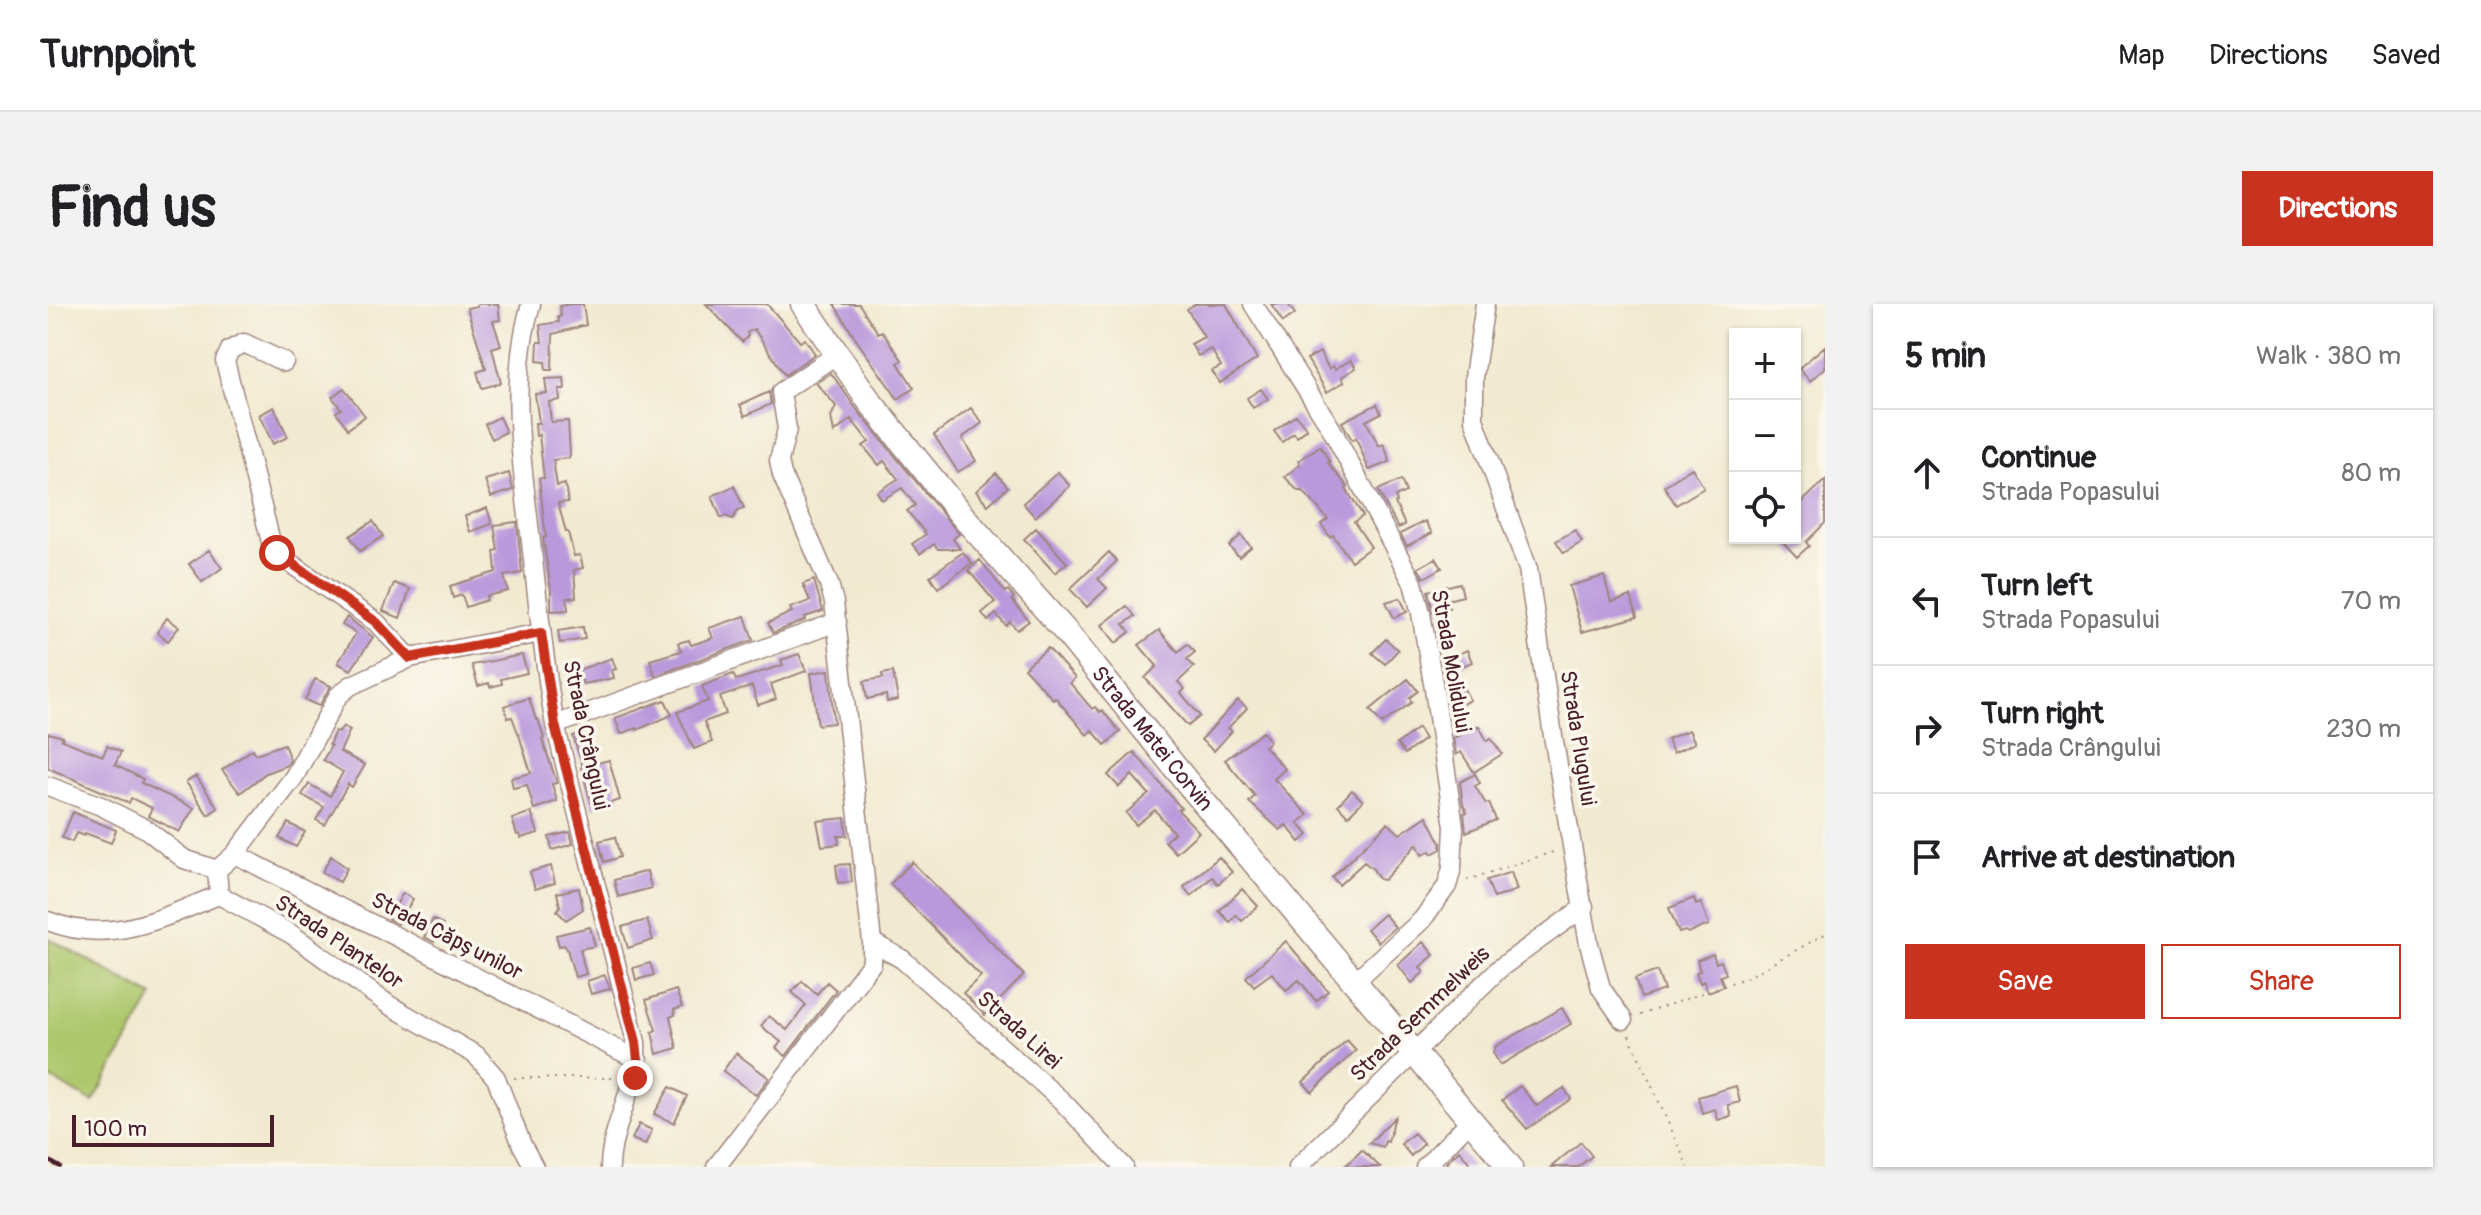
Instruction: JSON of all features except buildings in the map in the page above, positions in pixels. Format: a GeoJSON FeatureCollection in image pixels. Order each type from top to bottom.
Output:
{"type":"FeatureCollection","features":[{"type":"Feature","properties":{"kind":"main road","name":"Strada Matei Corvin"},"geometry":{"type":"LineString","coordinates":[[803,304],[870,402],[959,512],[1066,632],[1191,787],[1510,1167]]}},
{"type":"Feature","properties":{"kind":"street","name":"Strada Crângului"},"geometry":{"type":"LineString","coordinates":[[531,304],[519,352],[519,426],[541,633],[555,725],[636,1042],[636,1069]]}},
{"type":"Feature","properties":{"kind":"street","name":"Strada Molidului"},"geometry":{"type":"LineString","coordinates":[[1253,304],[1331,428],[1413,583],[1424,628],[1454,827],[1455,850],[1447,886],[1422,920],[1355,981]]}},
{"type":"Feature","properties":{"kind":"street","name":"Strada Plugului"},"geometry":{"type":"LineString","coordinates":[[1485,304],[1474,377],[1474,419],[1528,569],[1589,944],[1601,988],[1623,1020]]}},
{"type":"Feature","properties":{"kind":"street"},"geometry":{"type":"LineString","coordinates":[[284,362],[244,343],[230,350],[225,361],[271,542],[277,553],[287,561],[376,622],[410,658]]}},
{"type":"Feature","properties":{"kind":"street"},"geometry":{"type":"LineString","coordinates":[[716,1167],[872,963],[837,622],[829,584],[782,475],[779,461],[787,429],[781,392],[836,355]]}},
{"type":"Feature","properties":{"kind":"street"},"geometry":{"type":"LineString","coordinates":[[555,725],[837,622]]}},
{"type":"Feature","properties":{"kind":"street"},"geometry":{"type":"LineString","coordinates":[[217,870],[235,854],[294,777],[338,696],[350,686],[410,658],[541,633]]}},
{"type":"Feature","properties":{"kind":"street"},"geometry":{"type":"LineString","coordinates":[[48,786],[101,806],[146,829],[184,859],[217,870]]}},
{"type":"Feature","properties":{"kind":"street","name":"Strada Căpșunilor"},"geometry":{"type":"LineString","coordinates":[[235,854],[636,1069]]}},
{"type":"Feature","properties":{"kind":"street"},"geometry":{"type":"LineString","coordinates":[[48,921],[103,932],[148,924],[219,895],[217,870]]}},
{"type":"Feature","properties":{"kind":"street","name":"Strada Plantelor"},"geometry":{"type":"LineString","coordinates":[[219,895],[291,934],[389,1005],[476,1055],[496,1078],[534,1167]]}},
{"type":"Feature","properties":{"kind":"street","name":"Strada Semmelweis"},"geometry":{"type":"LineString","coordinates":[[1298,1167],[1500,968],[1584,907]]}},
{"type":"Feature","properties":{"kind":"street","name":"Strada Lirei"},"geometry":{"type":"LineString","coordinates":[[872,942],[902,959],[1062,1101],[1124,1167]]}},
{"type":"Feature","properties":{"kind":"street"},"geometry":{"type":"LineString","coordinates":[[611,1166],[616,1132],[636,1069]]}},
{"type":"Feature","properties":{"kind":"street"},"geometry":{"type":"LineString","coordinates":[[1425,1167],[1472,1119]]}},
{"type":"Feature","properties":{"kind":"path"},"geometry":{"type":"LineString","coordinates":[[1447,886],[1572,847]]}},
{"type":"Feature","properties":{"kind":"path"},"geometry":{"type":"LineString","coordinates":[[1688,1167],[1623,1020],[1732,984],[1825,934]]}},
{"type":"Feature","properties":{"kind":"path"},"geometry":{"type":"LineString","coordinates":[[496,1078],[636,1069]]}},
{"type":"Feature","properties":{"kind":"green space"},"geometry":{"type":"Polygon","coordinates":[[[48,938],[153,996],[93,1102],[48,1077],[48,938]]]}},
{"type":"Feature","properties":{"kind":"railway"},"geometry":{"type":"LineString","coordinates":[[48,1160],[60,1167]]}},
{"type":"Feature","properties":{"kind":"route"},"geometry":{"type":"LineString","coordinates":[[277,553],[376,622],[410,658],[541,633],[555,725],[636,1042],[638,1060],[635,1078]]}}]}
